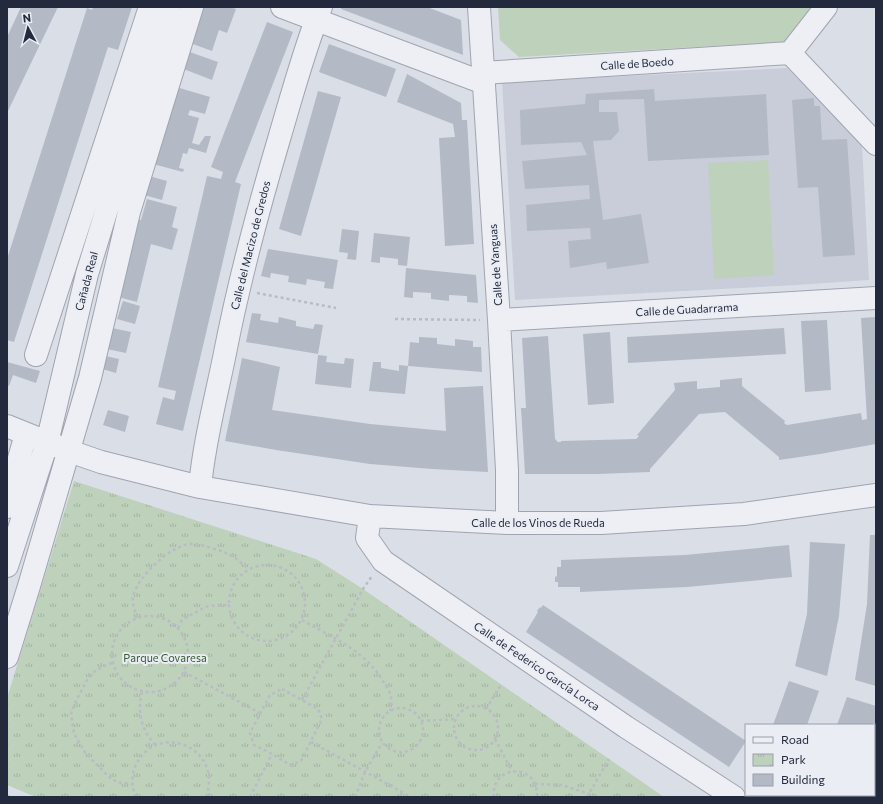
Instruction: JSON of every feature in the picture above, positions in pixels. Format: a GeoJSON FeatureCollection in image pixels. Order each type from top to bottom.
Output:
{"type":"FeatureCollection","features":[{"type":"Feature","properties":{"kind":"street"},"geometry":{"type":"LineString","coordinates":[[36,355],[150,7]]}},
{"type":"Feature","properties":{"kind":"street","name":"Cañada Real"},"geometry":{"type":"LineString","coordinates":[[8,561],[47,443],[87,274],[169,7]]}},
{"type":"Feature","properties":{"kind":"street"},"geometry":{"type":"LineString","coordinates":[[7,657],[90,378],[129,212],[192,7]]}},
{"type":"Feature","properties":{"kind":"street","name":"Calle de Boedo"},"geometry":{"type":"LineString","coordinates":[[282,7],[319,13],[484,78],[790,53]]}},
{"type":"Feature","properties":{"kind":"street","name":"Calle de Yanguas"},"geometry":{"type":"LineString","coordinates":[[479,7],[499,320],[507,470],[507,523]]}},
{"type":"Feature","properties":{"kind":"street"},"geometry":{"type":"LineString","coordinates":[[826,7],[790,53],[876,144]]}},
{"type":"Feature","properties":{"kind":"street","name":"Calle del Macizo de Gredos"},"geometry":{"type":"LineString","coordinates":[[200,487],[206,444],[234,310],[260,205],[293,89],[319,13]]}},
{"type":"Feature","properties":{"kind":"street","name":"Calle de Guadarrama"},"geometry":{"type":"LineString","coordinates":[[499,320],[876,298]]}},
{"type":"Feature","properties":{"kind":"street"},"geometry":{"type":"LineString","coordinates":[[7,507],[18,462],[16,430],[68,451],[101,462],[200,487]]}},
{"type":"Feature","properties":{"kind":"street","name":"Calle de los Vinos de Rueda"},"geometry":{"type":"LineString","coordinates":[[200,487],[370,516],[507,523],[601,522],[744,514],[876,494]]}},
{"type":"Feature","properties":{"kind":"street","name":"Calle de Federico García Lorca"},"geometry":{"type":"LineString","coordinates":[[370,516],[368,538],[383,561],[626,727],[734,797]]}},
{"type":"Feature","properties":{"kind":"path"},"geometry":{"type":"LineString","coordinates":[[239,289],[336,308]]}},
{"type":"Feature","properties":{"kind":"path"},"geometry":{"type":"LineString","coordinates":[[395,319],[499,320]]}},
{"type":"Feature","properties":{"kind":"path"},"geometry":{"type":"LineString","coordinates":[[136,618],[132,599],[134,590],[140,581],[161,558],[182,545],[203,545],[232,555],[249,569]]}},
{"type":"Feature","properties":{"kind":"path"},"geometry":{"type":"LineString","coordinates":[[302,700],[363,589],[383,561]]}},
{"type":"Feature","properties":{"kind":"path"},"geometry":{"type":"LineString","coordinates":[[264,564],[276,565],[286,569],[296,576],[306,597],[306,608],[302,620],[294,630],[284,637],[272,641],[260,640],[248,636],[238,628],[232,617],[229,605],[230,593],[235,582],[249,569],[264,564]]}},
{"type":"Feature","properties":{"kind":"path"},"geometry":{"type":"LineString","coordinates":[[178,628],[182,620],[208,606],[229,605]]}},
{"type":"Feature","properties":{"kind":"path"},"geometry":{"type":"LineString","coordinates":[[146,616],[158,617],[169,621],[178,628],[185,637],[188,649],[188,660],[184,672],[177,682],[166,689],[154,693],[142,692],[130,688],[120,680],[112,663],[112,645],[117,633],[125,624],[136,618],[146,616]]}},
{"type":"Feature","properties":{"kind":"path"},"geometry":{"type":"LineString","coordinates":[[302,620],[352,649],[372,665],[386,686],[391,697],[390,711]]}},
{"type":"Feature","properties":{"kind":"path"},"geometry":{"type":"LineString","coordinates":[[112,663],[95,671],[87,680],[71,714],[74,734],[86,754],[111,779],[121,783],[132,784]]}},
{"type":"Feature","properties":{"kind":"path"},"geometry":{"type":"LineString","coordinates":[[184,672],[260,713]]}},
{"type":"Feature","properties":{"kind":"path"},"geometry":{"type":"LineString","coordinates":[[486,709],[501,685]]}},
{"type":"Feature","properties":{"kind":"path"},"geometry":{"type":"LineString","coordinates":[[282,689],[318,708],[322,719],[301,761],[290,765],[254,745],[250,733],[260,713],[270,695],[282,689]]}},
{"type":"Feature","properties":{"kind":"path"},"geometry":{"type":"LineString","coordinates":[[142,692],[140,708],[141,719],[149,738],[156,745]]}},
{"type":"Feature","properties":{"kind":"path"},"geometry":{"type":"LineString","coordinates":[[480,706],[492,713],[496,719],[498,733],[490,745],[477,750],[470,749],[463,746],[455,734],[454,726],[456,719],[466,708],[480,706]]}},
{"type":"Feature","properties":{"kind":"path"},"geometry":{"type":"LineString","coordinates":[[398,708],[411,711],[417,715],[421,721],[422,735],[415,747],[402,752],[394,751],[382,743],[378,728],[384,715],[390,711],[398,708]]}},
{"type":"Feature","properties":{"kind":"path"},"geometry":{"type":"LineString","coordinates":[[421,721],[456,719]]}},
{"type":"Feature","properties":{"kind":"path"},"geometry":{"type":"LineString","coordinates":[[495,739],[512,771]]}},
{"type":"Feature","properties":{"kind":"path"},"geometry":{"type":"LineString","coordinates":[[136,797],[132,784],[133,771],[138,760],[146,751],[156,745],[167,742],[179,743],[190,747],[199,754],[209,775],[209,786],[206,797]]}},
{"type":"Feature","properties":{"kind":"path"},"geometry":{"type":"LineString","coordinates":[[311,742],[411,797]]}},
{"type":"Feature","properties":{"kind":"path"},"geometry":{"type":"LineString","coordinates":[[355,797],[365,772],[382,743]]}},
{"type":"Feature","properties":{"kind":"path"},"geometry":{"type":"LineString","coordinates":[[250,797],[272,754]]}},
{"type":"Feature","properties":{"kind":"path"},"geometry":{"type":"LineString","coordinates":[[588,796],[609,759]]}},
{"type":"Feature","properties":{"kind":"path"},"geometry":{"type":"LineString","coordinates":[[494,797],[493,792],[495,784],[499,778],[512,771],[519,771],[531,778],[536,784],[537,797]]}},
{"type":"Feature","properties":{"kind":"path"},"geometry":{"type":"LineString","coordinates":[[536,784],[562,785],[588,796],[595,797]]}},
{"type":"Feature","properties":{"kind":"shaded area"},"geometry":{"type":"Polygon","coordinates":[[[787,68],[862,144],[869,280],[515,300],[502,82],[787,68]]]}},
{"type":"Feature","properties":{"kind":"green space"},"geometry":{"type":"Polygon","coordinates":[[[498,7],[812,7],[784,42],[519,57],[500,40],[498,7]]]}},
{"type":"Feature","properties":{"kind":"green space"},"geometry":{"type":"Polygon","coordinates":[[[768,160],[774,275],[714,279],[708,163],[768,160]]]}},
{"type":"Feature","properties":{"kind":"green space","name":"Parque Covaresa"},"geometry":{"type":"Polygon","coordinates":[[[74,481],[316,559],[363,589],[664,797],[36,797],[7,785],[7,698],[74,481]]]}},
{"type":"Feature","properties":{"kind":"building"},"geometry":{"type":"Polygon","coordinates":[[[21,7],[58,7],[7,113],[7,37],[21,7]]]}},
{"type":"Feature","properties":{"kind":"building"},"geometry":{"type":"Polygon","coordinates":[[[93,7],[132,7],[118,50],[108,47],[14,342],[7,340],[7,259],[87,8],[92,10],[93,7]]]}},
{"type":"Feature","properties":{"kind":"building"},"geometry":{"type":"Polygon","coordinates":[[[202,7],[230,7],[236,9],[227,33],[219,30],[212,51],[190,43],[202,7]]]}},
{"type":"Feature","properties":{"kind":"building"},"geometry":{"type":"Polygon","coordinates":[[[342,7],[427,7],[461,20],[463,55],[341,9],[342,7]]]}},
{"type":"Feature","properties":{"kind":"building"},"geometry":{"type":"Polygon","coordinates":[[[267,22],[293,32],[235,182],[241,184],[183,431],[156,424],[163,397],[174,400],[176,391],[158,387],[207,176],[221,179],[223,172],[211,167],[267,22]]]}},
{"type":"Feature","properties":{"kind":"building"},"geometry":{"type":"Polygon","coordinates":[[[329,44],[396,69],[386,97],[319,72],[329,44]]]}},
{"type":"Feature","properties":{"kind":"building"},"geometry":{"type":"Polygon","coordinates":[[[187,51],[218,62],[212,80],[181,68],[187,51]]]}},
{"type":"Feature","properties":{"kind":"building"},"geometry":{"type":"Polygon","coordinates":[[[407,74],[461,103],[462,120],[467,120],[474,244],[445,246],[439,138],[455,137],[453,124],[397,102],[407,74]]]}},
{"type":"Feature","properties":{"kind":"building"},"geometry":{"type":"Polygon","coordinates":[[[176,87],[210,97],[205,114],[190,110],[188,115],[199,118],[192,143],[199,145],[205,136],[211,136],[206,153],[189,148],[187,154],[183,153],[179,168],[184,169],[183,172],[153,164],[176,87]]]}},
{"type":"Feature","properties":{"kind":"building"},"geometry":{"type":"Polygon","coordinates":[[[654,89],[655,101],[766,94],[769,155],[648,161],[644,99],[599,100],[599,112],[617,112],[619,131],[611,140],[593,141],[603,220],[641,214],[649,263],[607,269],[606,262],[570,268],[568,241],[591,239],[590,228],[527,231],[526,205],[590,199],[589,185],[525,189],[522,161],[587,155],[581,142],[521,145],[520,110],[585,104],[586,94],[654,89]]]}},
{"type":"Feature","properties":{"kind":"building"},"geometry":{"type":"Polygon","coordinates":[[[318,91],[341,97],[301,236],[279,229],[318,91]]]}},
{"type":"Feature","properties":{"kind":"building"},"geometry":{"type":"Polygon","coordinates":[[[814,98],[814,106],[820,106],[822,140],[847,139],[855,255],[823,257],[818,187],[798,188],[792,100],[814,98]]]}},
{"type":"Feature","properties":{"kind":"building"},"geometry":{"type":"Polygon","coordinates":[[[149,176],[167,181],[162,200],[144,195],[149,176]]]}},
{"type":"Feature","properties":{"kind":"building"},"geometry":{"type":"Polygon","coordinates":[[[147,199],[177,207],[172,227],[178,229],[172,250],[151,244],[137,302],[118,297],[138,219],[141,220],[147,199]]]}},
{"type":"Feature","properties":{"kind":"building"},"geometry":{"type":"Polygon","coordinates":[[[342,229],[359,231],[356,260],[347,259],[348,253],[339,252],[342,229]]]}},
{"type":"Feature","properties":{"kind":"building"},"geometry":{"type":"Polygon","coordinates":[[[374,233],[410,237],[407,266],[398,265],[398,259],[380,257],[380,263],[371,262],[374,233]]]}},
{"type":"Feature","properties":{"kind":"building"},"geometry":{"type":"Polygon","coordinates":[[[268,249],[338,260],[333,289],[324,288],[325,282],[307,279],[306,285],[288,282],[289,276],[271,273],[270,278],[261,276],[268,249]]]}},
{"type":"Feature","properties":{"kind":"building"},"geometry":{"type":"Polygon","coordinates":[[[406,268],[476,275],[478,303],[467,302],[467,296],[449,295],[449,301],[431,299],[431,293],[413,292],[413,298],[404,297],[406,268]]]}},
{"type":"Feature","properties":{"kind":"building"},"geometry":{"type":"Polygon","coordinates":[[[123,301],[140,306],[135,324],[117,319],[123,301]]]}},
{"type":"Feature","properties":{"kind":"building"},"geometry":{"type":"Polygon","coordinates":[[[252,313],[261,314],[260,320],[278,323],[279,317],[296,321],[296,326],[313,329],[315,324],[323,325],[318,354],[246,342],[252,313]]]}},
{"type":"Feature","properties":{"kind":"building"},"geometry":{"type":"Polygon","coordinates":[[[876,317],[876,444],[779,460],[779,457],[725,412],[699,414],[650,469],[650,472],[525,474],[521,408],[526,408],[522,338],[548,336],[555,439],[558,442],[636,439],[639,436],[637,435],[675,390],[674,383],[697,381],[697,389],[720,387],[720,380],[742,378],[742,386],[785,421],[784,423],[787,425],[861,413],[862,420],[867,419],[861,318],[876,317]]]}},
{"type":"Feature","properties":{"kind":"building"},"geometry":{"type":"Polygon","coordinates":[[[827,320],[831,390],[805,392],[801,321],[827,320]]]}},
{"type":"Feature","properties":{"kind":"building"},"geometry":{"type":"Polygon","coordinates":[[[112,328],[131,332],[126,353],[107,349],[112,328]]]}},
{"type":"Feature","properties":{"kind":"building"},"geometry":{"type":"Polygon","coordinates":[[[784,328],[786,354],[628,363],[627,337],[784,328]]]}},
{"type":"Feature","properties":{"kind":"building"},"geometry":{"type":"Polygon","coordinates":[[[610,332],[614,403],[588,405],[583,334],[610,332]]]}},
{"type":"Feature","properties":{"kind":"building"},"geometry":{"type":"Polygon","coordinates":[[[419,337],[437,338],[437,344],[455,346],[455,339],[473,341],[473,347],[481,347],[482,372],[408,366],[410,342],[419,343],[419,337]]]}},
{"type":"Feature","properties":{"kind":"building"},"geometry":{"type":"Polygon","coordinates":[[[318,355],[327,356],[326,362],[344,364],[345,358],[354,359],[351,388],[315,384],[318,355]]]}},
{"type":"Feature","properties":{"kind":"building"},"geometry":{"type":"Polygon","coordinates":[[[106,356],[119,359],[116,373],[102,369],[106,356]]]}},
{"type":"Feature","properties":{"kind":"building"},"geometry":{"type":"Polygon","coordinates":[[[242,358],[280,367],[272,410],[370,424],[446,431],[444,388],[483,386],[488,472],[370,464],[225,441],[242,358]]]}},
{"type":"Feature","properties":{"kind":"building"},"geometry":{"type":"Polygon","coordinates":[[[7,362],[40,371],[36,383],[13,375],[9,386],[7,385],[7,362]]]}},
{"type":"Feature","properties":{"kind":"building"},"geometry":{"type":"Polygon","coordinates":[[[373,362],[381,362],[381,368],[399,371],[399,365],[408,366],[405,394],[369,391],[373,362]]]}},
{"type":"Feature","properties":{"kind":"building"},"geometry":{"type":"Polygon","coordinates":[[[108,410],[129,416],[125,432],[103,425],[108,410]]]}},
{"type":"Feature","properties":{"kind":"building"},"geometry":{"type":"Polygon","coordinates":[[[870,535],[876,535],[876,686],[855,680],[867,604],[870,535]]]}},
{"type":"Feature","properties":{"kind":"building"},"geometry":{"type":"Polygon","coordinates":[[[810,542],[845,544],[839,616],[827,676],[795,666],[807,614],[810,542]]]}},
{"type":"Feature","properties":{"kind":"building"},"geometry":{"type":"Polygon","coordinates":[[[789,545],[792,577],[687,587],[580,592],[580,587],[558,587],[558,582],[555,582],[557,567],[561,567],[561,560],[685,555],[789,545]]]}},
{"type":"Feature","properties":{"kind":"building"},"geometry":{"type":"Polygon","coordinates":[[[543,605],[745,740],[729,767],[526,632],[538,612],[537,611],[540,607],[541,608],[543,605]]]}},
{"type":"Feature","properties":{"kind":"building"},"geometry":{"type":"Polygon","coordinates":[[[789,681],[819,691],[807,724],[773,724],[789,681]]]}},
{"type":"Feature","properties":{"kind":"building"},"geometry":{"type":"Polygon","coordinates":[[[847,697],[876,706],[876,724],[837,724],[847,697]]]}},
{"type":"Feature","properties":{"kind":"building"},"geometry":{"type":"Polygon","coordinates":[[[806,796],[844,796],[843,797],[806,796]]]}}]}
